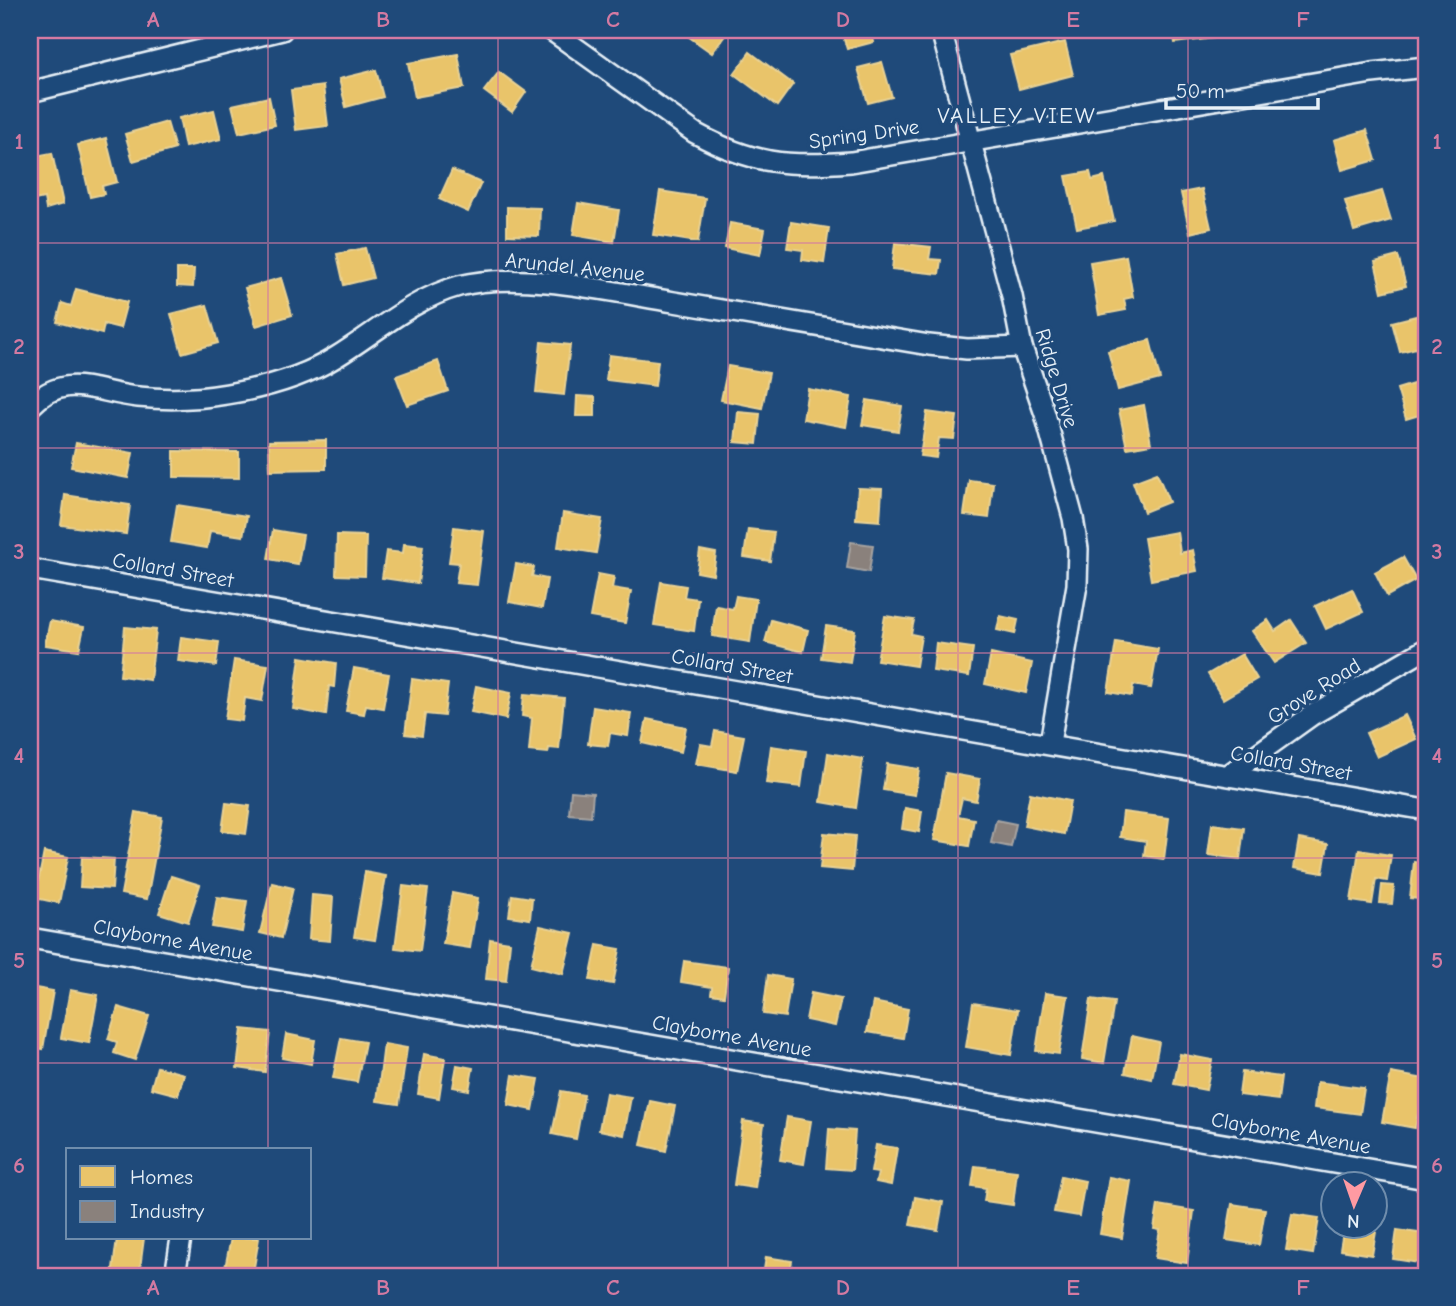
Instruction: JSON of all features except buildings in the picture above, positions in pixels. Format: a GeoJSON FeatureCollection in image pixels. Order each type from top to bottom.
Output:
{"type":"FeatureCollection","features":[{"type":"Feature","properties":{"kind":"street","name":"Spring Drive"},"geometry":{"type":"LineString","coordinates":[[551,30],[695,133],[748,157],[787,164],[841,163],[1372,73],[1425,73]]}},
{"type":"Feature","properties":{"kind":"street","name":"Ridge Drive"},"geometry":{"type":"LineString","coordinates":[[940,30],[1012,296],[1022,347],[1045,414],[1073,518],[1078,549],[1077,585],[1050,743]]}},
{"type":"Feature","properties":{"kind":"street"},"geometry":{"type":"LineString","coordinates":[[30,92],[269,31]]}},
{"type":"Feature","properties":{"kind":"street","name":"Arundel Avenue"},"geometry":{"type":"LineString","coordinates":[[30,407],[40,396],[67,386],[89,387],[135,397],[178,399],[225,395],[259,388],[333,359],[371,336],[406,309],[435,294],[488,281],[508,280],[585,288],[929,345],[967,349],[1022,347]]}},
{"type":"Feature","properties":{"kind":"street","name":"Collard Street"},"geometry":{"type":"LineString","coordinates":[[30,569],[1426,810]]}},
{"type":"Feature","properties":{"kind":"street","name":"Grove Road"},"geometry":{"type":"LineString","coordinates":[[1228,775],[1312,715],[1426,649]]}},
{"type":"Feature","properties":{"kind":"street","name":"Clayborne Avenue"},"geometry":{"type":"LineString","coordinates":[[30,938],[1426,1179]]}},
{"type":"Feature","properties":{"kind":"street"},"geometry":{"type":"LineString","coordinates":[[175,1276],[181,1240]]}},
{"type":"Feature","properties":{"kind":"district","name":"VALLEY VIEW"},"geometry":{"type":"Point","coordinates":[1017,115]}}]}
